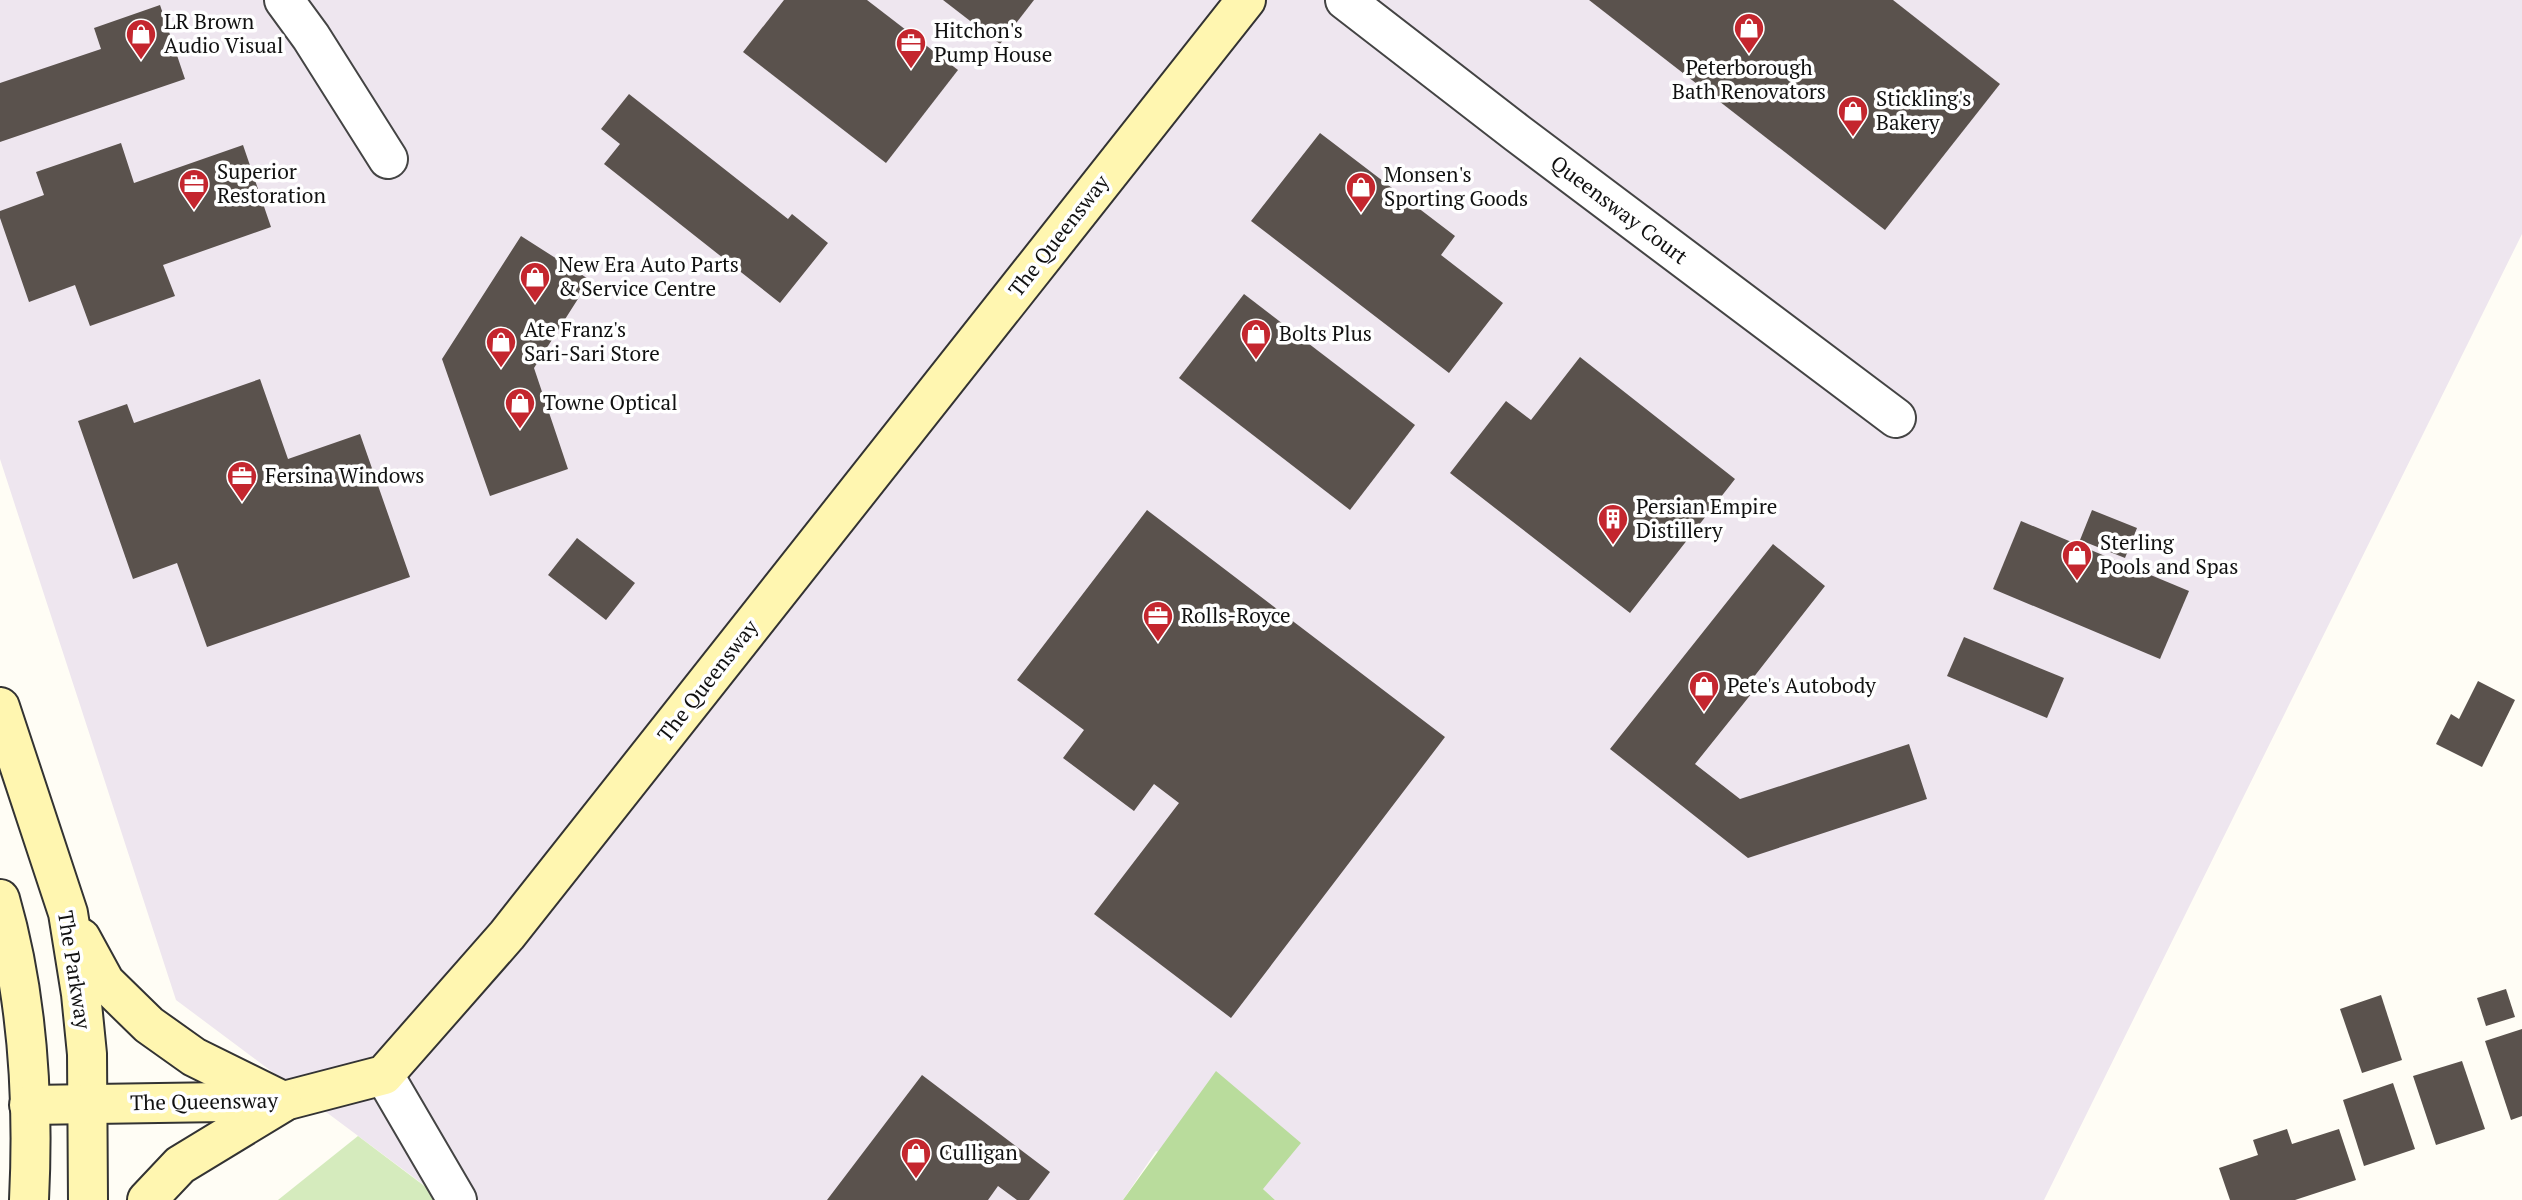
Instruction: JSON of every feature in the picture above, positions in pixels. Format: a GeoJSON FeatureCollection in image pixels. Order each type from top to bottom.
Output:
{"type":"FeatureCollection","features":[{"type":"Feature","properties":{"kind":"street"},"geometry":{"type":"LineString","coordinates":[[284,0],[311,37],[388,159]]}},
{"type":"Feature","properties":{"kind":"street","name":"The Queensway"},"geometry":{"type":"LineString","coordinates":[[29,1105],[284,1101],[384,1076],[508,935],[1246,0]]}},
{"type":"Feature","properties":{"kind":"street","name":"Queensway Court"},"geometry":{"type":"LineString","coordinates":[[1345,0],[1896,418]]}},
{"type":"Feature","properties":{"kind":"street","name":"The Parkway"},"geometry":{"type":"LineString","coordinates":[[0,707],[68,914],[87,1054],[88,1200]]}},
{"type":"Feature","properties":{"kind":"street"},"geometry":{"type":"LineString","coordinates":[[0,899],[14,955],[26,1030],[29,1200]]}},
{"type":"Feature","properties":{"kind":"street"},"geometry":{"type":"LineString","coordinates":[[68,914],[105,982],[149,1025],[194,1057],[284,1101]]}},
{"type":"Feature","properties":{"kind":"street"},"geometry":{"type":"LineString","coordinates":[[384,1076],[457,1200]]}},
{"type":"Feature","properties":{"kind":"street"},"geometry":{"type":"LineString","coordinates":[[147,1200],[180,1165],[284,1101]]}},
{"type":"Feature","properties":{"kind":"shaded area"},"geometry":{"type":"Polygon","coordinates":[[[0,0],[2522,0],[2522,234],[2044,1200],[1275,1200],[1263,1189],[1156,1151],[1123,1200],[444,1200],[176,1000],[0,459],[0,0]]]}},
{"type":"Feature","properties":{"kind":"green space"},"geometry":{"type":"Polygon","coordinates":[[[1216,1071],[1301,1143],[1263,1189],[1275,1200],[1123,1200],[1216,1071]]]}},
{"type":"Feature","properties":{"kind":"green space"},"geometry":{"type":"Polygon","coordinates":[[[358,1136],[443,1200],[278,1200],[358,1136]]]}},
{"type":"Feature","properties":{"kind":"building"},"geometry":{"type":"Polygon","coordinates":[[[784,0],[867,0],[958,70],[886,163],[743,52],[784,0]]]}},
{"type":"Feature","properties":{"kind":"building"},"geometry":{"type":"Polygon","coordinates":[[[943,0],[1034,0],[1000,44],[943,0]]]}},
{"type":"Feature","properties":{"kind":"building"},"geometry":{"type":"Polygon","coordinates":[[[1589,0],[1893,0],[2000,84],[1885,230],[1589,0]]]}},
{"type":"Feature","properties":{"kind":"building"},"geometry":{"type":"Polygon","coordinates":[[[160,5],[185,79],[0,142],[0,83],[101,49],[94,28],[160,5]]]}},
{"type":"Feature","properties":{"kind":"building"},"geometry":{"type":"Polygon","coordinates":[[[629,94],[788,219],[792,214],[828,243],[780,303],[604,164],[620,144],[601,129],[629,94]]]}},
{"type":"Feature","properties":{"kind":"building"},"geometry":{"type":"Polygon","coordinates":[[[1320,133],[1455,236],[1441,255],[1503,303],[1449,373],[1251,221],[1320,133]]]}},
{"type":"Feature","properties":{"kind":"building"},"geometry":{"type":"Polygon","coordinates":[[[121,143],[134,183],[243,145],[271,227],[163,265],[175,296],[90,326],[75,285],[29,302],[0,218],[0,211],[44,195],[36,172],[121,143]]]}},
{"type":"Feature","properties":{"kind":"building"},"geometry":{"type":"Polygon","coordinates":[[[521,236],[590,280],[534,368],[568,469],[490,496],[442,359],[521,236]]]}},
{"type":"Feature","properties":{"kind":"building"},"geometry":{"type":"Polygon","coordinates":[[[1244,294],[1415,425],[1350,510],[1179,378],[1244,294]]]}},
{"type":"Feature","properties":{"kind":"building","name":"Persian Empire Distillery"},"geometry":{"type":"Polygon","coordinates":[[[1580,357],[1735,479],[1630,613],[1450,473],[1506,401],[1531,420],[1580,357]]]}},
{"type":"Feature","properties":{"kind":"building"},"geometry":{"type":"Polygon","coordinates":[[[260,379],[288,459],[360,434],[410,577],[207,647],[177,563],[133,579],[78,421],[127,404],[134,423],[260,379]]]}},
{"type":"Feature","properties":{"kind":"building"},"geometry":{"type":"Polygon","coordinates":[[[1147,510],[1445,737],[1231,1018],[1094,914],[1179,803],[1154,784],[1134,811],[1063,758],[1084,730],[1017,680],[1147,510]]]}},
{"type":"Feature","properties":{"kind":"building"},"geometry":{"type":"Polygon","coordinates":[[[2092,510],[2137,528],[2125,558],[2080,540],[2092,510]]]}},
{"type":"Feature","properties":{"kind":"building"},"geometry":{"type":"Polygon","coordinates":[[[2021,521],[2189,591],[2160,659],[1993,589],[2021,521]]]}},
{"type":"Feature","properties":{"kind":"building"},"geometry":{"type":"Polygon","coordinates":[[[577,538],[635,583],[606,620],[548,575],[577,538]]]}},
{"type":"Feature","properties":{"kind":"building"},"geometry":{"type":"Polygon","coordinates":[[[1773,544],[1825,586],[1753,678],[1760,683],[1695,764],[1740,799],[1909,744],[1927,799],[1748,858],[1610,749],[1773,544]]]}},
{"type":"Feature","properties":{"kind":"building"},"geometry":{"type":"Polygon","coordinates":[[[1964,637],[2064,678],[2047,718],[1947,676],[1964,637]]]}},
{"type":"Feature","properties":{"kind":"building"},"geometry":{"type":"Polygon","coordinates":[[[2478,681],[2515,700],[2482,767],[2436,744],[2451,714],[2459,719],[2478,681]]]}},
{"type":"Feature","properties":{"kind":"building"},"geometry":{"type":"Polygon","coordinates":[[[2506,989],[2515,1017],[2486,1026],[2477,998],[2506,989]]]}},
{"type":"Feature","properties":{"kind":"building"},"geometry":{"type":"Polygon","coordinates":[[[2381,995],[2402,1060],[2362,1073],[2340,1009],[2381,995]]]}},
{"type":"Feature","properties":{"kind":"building"},"geometry":{"type":"Polygon","coordinates":[[[2522,1029],[2522,1116],[2511,1120],[2485,1041],[2522,1029]]]}},
{"type":"Feature","properties":{"kind":"building"},"geometry":{"type":"Polygon","coordinates":[[[2462,1061],[2485,1129],[2436,1145],[2413,1076],[2462,1061]]]}},
{"type":"Feature","properties":{"kind":"building"},"geometry":{"type":"Polygon","coordinates":[[[922,1075],[1050,1172],[1029,1200],[1017,1200],[998,1186],[988,1200],[827,1200],[922,1075]]]}},
{"type":"Feature","properties":{"kind":"building"},"geometry":{"type":"Polygon","coordinates":[[[2393,1083],[2415,1149],[2364,1166],[2343,1100],[2393,1083]]]}},
{"type":"Feature","properties":{"kind":"building"},"geometry":{"type":"Polygon","coordinates":[[[2287,1129],[2292,1144],[2339,1129],[2356,1180],[2295,1200],[2230,1200],[2219,1168],[2258,1155],[2253,1140],[2287,1129]]]}},
{"type":"Feature","properties":{"kind":"place","name":"Peterborough Bath Renovators"},"geometry":{"type":"Point","coordinates":[1749,55]}},
{"type":"Feature","properties":{"kind":"place","name":"LR Brown Audio Visual"},"geometry":{"type":"Point","coordinates":[141,61]}},
{"type":"Feature","properties":{"kind":"place","name":"Hitchon's Pump House"},"geometry":{"type":"Point","coordinates":[911,70]}},
{"type":"Feature","properties":{"kind":"place","name":"Stickling's Bakery"},"geometry":{"type":"Point","coordinates":[1853,138]}},
{"type":"Feature","properties":{"kind":"place","name":"Superior Restoration"},"geometry":{"type":"Point","coordinates":[194,211]}},
{"type":"Feature","properties":{"kind":"place","name":"Monsen's Sporting Goods"},"geometry":{"type":"Point","coordinates":[1361,214]}},
{"type":"Feature","properties":{"kind":"place","name":"New Era Auto Parts & Service Centre"},"geometry":{"type":"Point","coordinates":[535,304]}},
{"type":"Feature","properties":{"kind":"place","name":"Bolts Plus"},"geometry":{"type":"Point","coordinates":[1256,361]}},
{"type":"Feature","properties":{"kind":"place","name":"Ate Franz's Sari-Sari Store"},"geometry":{"type":"Point","coordinates":[501,369]}},
{"type":"Feature","properties":{"kind":"place","name":"Towne Optical"},"geometry":{"type":"Point","coordinates":[520,430]}},
{"type":"Feature","properties":{"kind":"place","name":"Fersina Windows"},"geometry":{"type":"Point","coordinates":[242,503]}},
{"type":"Feature","properties":{"kind":"place","name":"Persian Empire Distillery"},"geometry":{"type":"Point","coordinates":[1613,546]}},
{"type":"Feature","properties":{"kind":"place","name":"Sterling Pools and Spas"},"geometry":{"type":"Point","coordinates":[2077,582]}},
{"type":"Feature","properties":{"kind":"place","name":"Rolls-Royce"},"geometry":{"type":"Point","coordinates":[1158,643]}},
{"type":"Feature","properties":{"kind":"place","name":"Pete's Autobody"},"geometry":{"type":"Point","coordinates":[1704,713]}},
{"type":"Feature","properties":{"kind":"place","name":"Culligan"},"geometry":{"type":"Point","coordinates":[916,1180]}}]}
